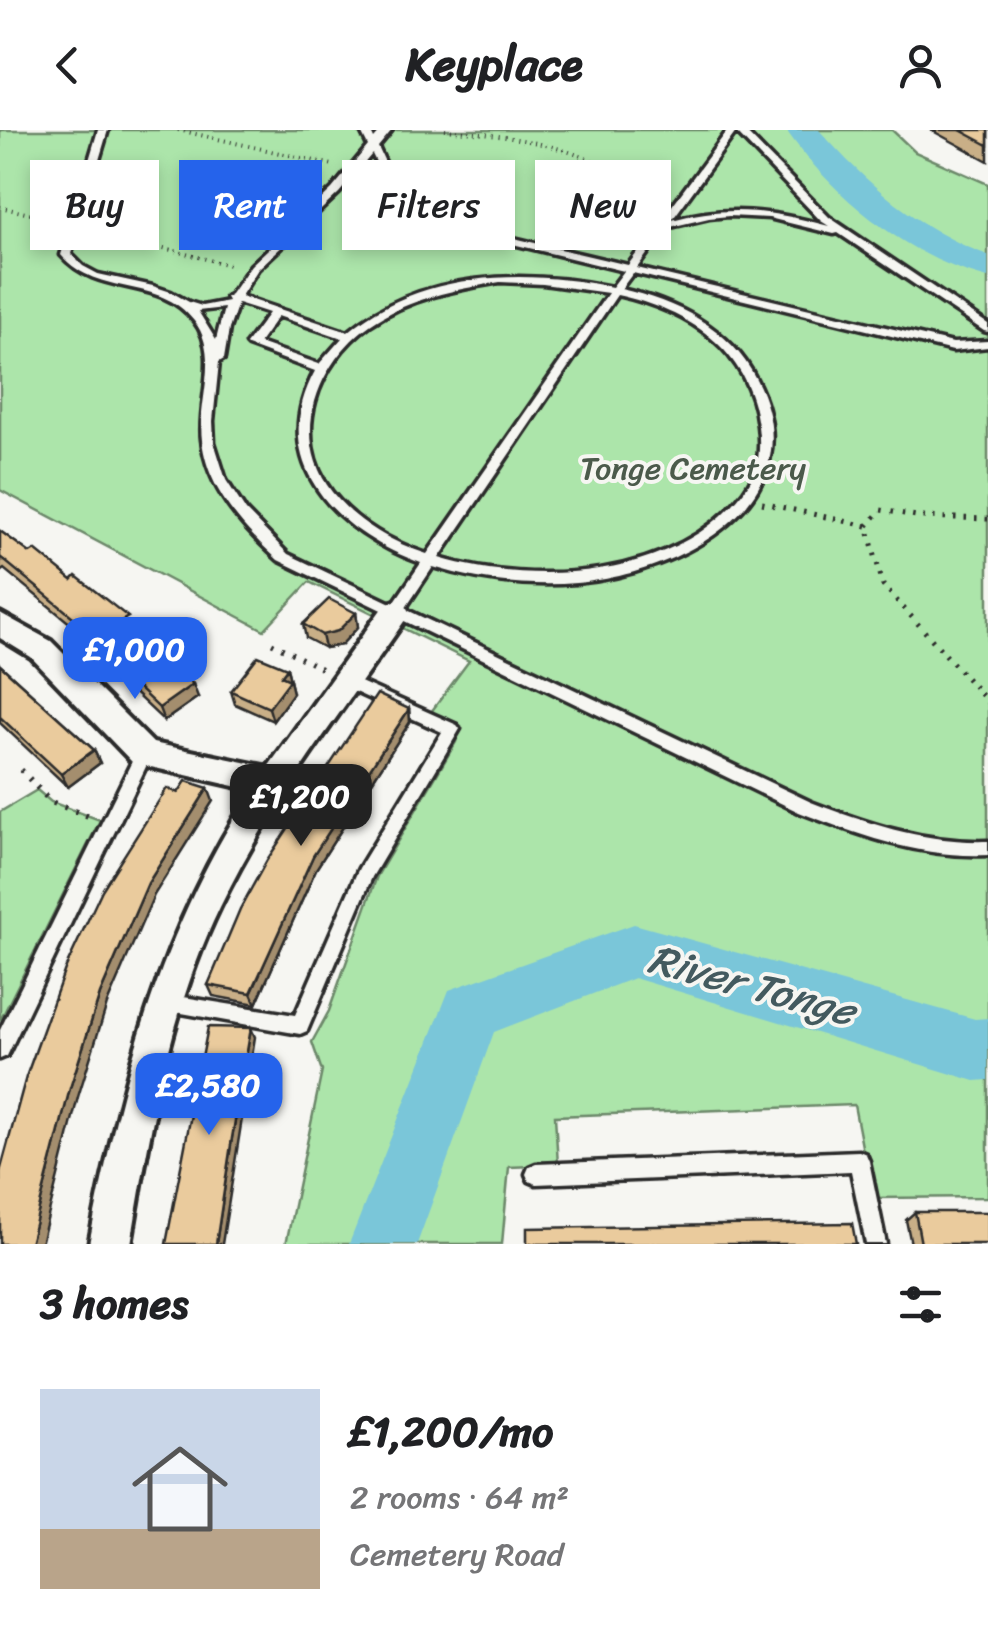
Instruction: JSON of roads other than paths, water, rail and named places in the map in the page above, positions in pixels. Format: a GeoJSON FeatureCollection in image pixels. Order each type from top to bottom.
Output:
{"type":"FeatureCollection","features":[{"type":"Feature","properties":{"kind":"street"},"geometry":{"type":"LineString","coordinates":[[110,1244],[129,1139],[165,1003],[206,899],[275,782],[395,612]]}},
{"type":"Feature","properties":{"kind":"street"},"geometry":{"type":"LineString","coordinates":[[0,624],[40,649],[144,754],[275,782]]}},
{"type":"Feature","properties":{"kind":"lane"},"geometry":{"type":"LineString","coordinates":[[103,130],[66,255],[74,268],[92,276],[155,286],[185,305],[200,320],[218,363]]}},
{"type":"Feature","properties":{"kind":"lane"},"geometry":{"type":"LineString","coordinates":[[365,130],[369,147],[398,186],[445,217],[484,234],[953,347],[988,344]]}},
{"type":"Feature","properties":{"kind":"lane"},"geometry":{"type":"LineString","coordinates":[[387,130],[369,147],[355,170],[271,245],[232,300],[206,423],[223,490],[249,528],[283,558],[806,807],[892,840],[964,850],[988,848]]}},
{"type":"Feature","properties":{"kind":"lane"},"geometry":{"type":"LineString","coordinates":[[671,215],[736,130],[826,218],[988,329]]}},
{"type":"Feature","properties":{"kind":"lane"},"geometry":{"type":"LineString","coordinates":[[671,223],[701,213],[752,210],[848,235]]}},
{"type":"Feature","properties":{"kind":"lane"},"geometry":{"type":"LineString","coordinates":[[395,612],[645,250]]}},
{"type":"Feature","properties":{"kind":"lane"},"geometry":{"type":"LineString","coordinates":[[500,279],[558,279],[616,288],[670,308],[701,326],[750,371],[768,412],[767,456],[746,500],[704,537],[660,558],[575,578],[500,578],[430,562],[370,533],[327,495],[305,452],[303,408],[319,368],[348,336],[391,308],[443,289],[500,279]]}},
{"type":"Feature","properties":{"kind":"lane"},"geometry":{"type":"LineString","coordinates":[[185,305],[202,309],[232,300],[348,336]]}},
{"type":"Feature","properties":{"kind":"lane"},"geometry":{"type":"LineString","coordinates":[[276,312],[252,344],[319,368]]}},
{"type":"Feature","properties":{"kind":"lane"},"geometry":{"type":"LineString","coordinates":[[165,1003],[300,1025],[364,873],[452,729],[347,682]]}},
{"type":"Feature","properties":{"kind":"lane"},"geometry":{"type":"LineString","coordinates":[[0,1050],[144,754]]}},
{"type":"Feature","properties":{"kind":"lane"},"geometry":{"type":"LineString","coordinates":[[536,1174],[859,1161],[876,1244]]}},
{"type":"Feature","properties":{"kind":"waterway","name":"River Tonge"},"geometry":{"type":"LineString","coordinates":[[802,130],[857,193],[952,254],[988,267]]}},
{"type":"Feature","properties":{"kind":"waterway","name":"River Tonge"},"geometry":{"type":"LineString","coordinates":[[383,1244],[471,1011],[634,951],[975,1050],[988,1049]]}},
{"type":"Feature","properties":{"kind":"park label","name":"Tonge Cemetery"},"geometry":{"type":"Point","coordinates":[693,468]}}]}
